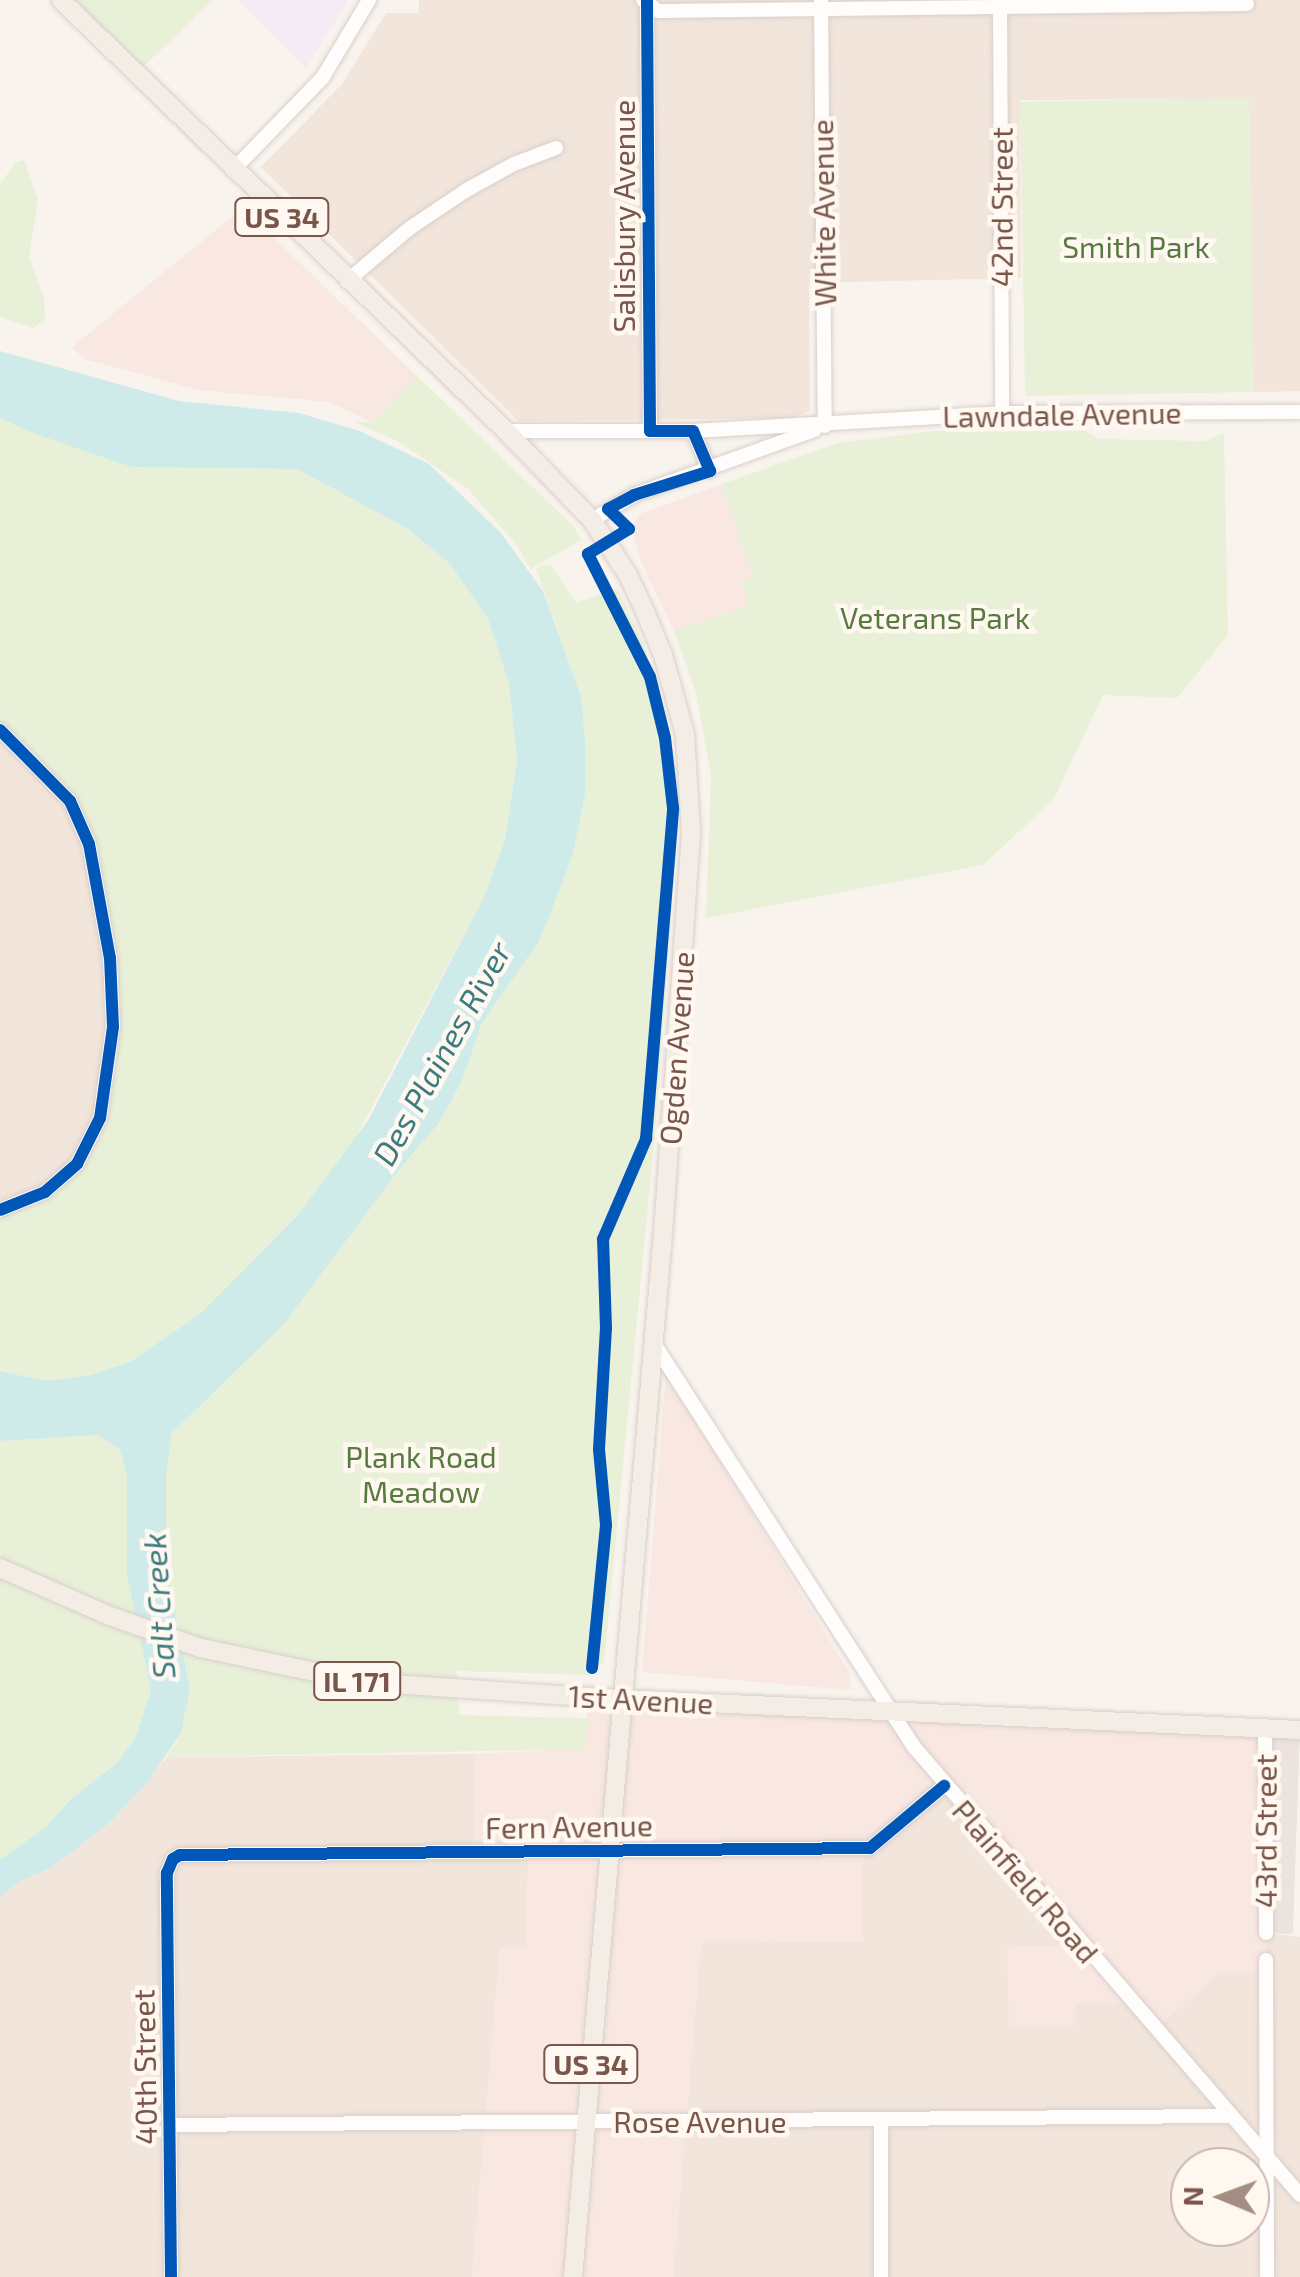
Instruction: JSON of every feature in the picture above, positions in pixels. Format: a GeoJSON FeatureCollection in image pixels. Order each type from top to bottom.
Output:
{"type":"FeatureCollection","features":[{"type":"Feature","properties":{"kind":"main road","name":"Ogden Avenue"},"geometry":{"type":"LineString","coordinates":[[61,0],[506,431],[592,520],[628,574],[664,655],[685,734],[691,833],[653,1342],[574,2277]]}},
{"type":"Feature","properties":{"kind":"main road","name":"1st Avenue"},"geometry":{"type":"LineString","coordinates":[[0,1568],[110,1616],[200,1648],[363,1682],[620,1699],[1300,1730]]}},
{"type":"Feature","properties":{"kind":"street"},"geometry":{"type":"LineString","coordinates":[[233,170],[324,78],[369,0]]}},
{"type":"Feature","properties":{"kind":"street"},"geometry":{"type":"LineString","coordinates":[[646,1],[659,11],[821,5],[1248,4]]}},
{"type":"Feature","properties":{"kind":"street","name":"Salisbury Avenue"},"geometry":{"type":"LineString","coordinates":[[646,1],[650,431]]}},
{"type":"Feature","properties":{"kind":"street","name":"42nd Street"},"geometry":{"type":"LineString","coordinates":[[1000,4],[1002,413]]}},
{"type":"Feature","properties":{"kind":"street","name":"White Avenue"},"geometry":{"type":"LineString","coordinates":[[821,5],[826,426]]}},
{"type":"Feature","properties":{"kind":"street"},"geometry":{"type":"LineString","coordinates":[[348,280],[410,228],[465,191],[514,164],[556,148]]}},
{"type":"Feature","properties":{"kind":"street","name":"Lawndale Avenue"},"geometry":{"type":"LineString","coordinates":[[506,431],[826,426],[892,416],[1002,413],[1300,412]]}},
{"type":"Feature","properties":{"kind":"street","name":"Lawndale Avenue"},"geometry":{"type":"LineString","coordinates":[[592,520],[634,494],[826,426]]}},
{"type":"Feature","properties":{"kind":"street"},"geometry":{"type":"LineString","coordinates":[[693,430],[710,470]]}},
{"type":"Feature","properties":{"kind":"street"},"geometry":{"type":"LineString","coordinates":[[0,730],[46,772],[82,824],[99,884],[113,995],[110,1063],[100,1118],[90,1140],[60,1180],[31,1199],[0,1210]]}},
{"type":"Feature","properties":{"kind":"street","name":"Plainfield Road"},"geometry":{"type":"LineString","coordinates":[[653,1342],[890,1712],[944,1786],[1257,2147]]}},
{"type":"Feature","properties":{"kind":"street","name":"43rd Street"},"geometry":{"type":"LineString","coordinates":[[1264,1729],[1266,1933]]}},
{"type":"Feature","properties":{"kind":"street","name":"Fern Avenue"},"geometry":{"type":"LineString","coordinates":[[173,1859],[180,1855],[870,1848],[944,1786]]}},
{"type":"Feature","properties":{"kind":"street","name":"40th Street"},"geometry":{"type":"LineString","coordinates":[[172,2277],[167,1873],[173,1859]]}},
{"type":"Feature","properties":{"kind":"street"},"geometry":{"type":"LineString","coordinates":[[1266,1960],[1267,2147]]}},
{"type":"Feature","properties":{"kind":"street","name":"Rose Avenue"},"geometry":{"type":"LineString","coordinates":[[170,2124],[1229,2116]]}},
{"type":"Feature","properties":{"kind":"street"},"geometry":{"type":"LineString","coordinates":[[881,2119],[882,2277]]}},
{"type":"Feature","properties":{"kind":"street","name":"Plainfield Road"},"geometry":{"type":"LineString","coordinates":[[1270,2161],[1300,2196]]}},
{"type":"Feature","properties":{"kind":"street"},"geometry":{"type":"LineString","coordinates":[[1266,2247],[1266,2277]]}},
{"type":"Feature","properties":{"kind":"shaded area"},"geometry":{"type":"Polygon","coordinates":[[[238,0],[348,0],[306,68],[238,0]]]}},
{"type":"Feature","properties":{"kind":"shaded area"},"geometry":{"type":"Polygon","coordinates":[[[419,0],[1300,0],[1300,391],[1252,392],[1249,99],[1020,100],[1021,278],[809,283],[810,411],[792,418],[518,421],[261,167],[342,84],[386,13],[419,13],[419,0]]]}},
{"type":"Feature","properties":{"kind":"shaded area"},"geometry":{"type":"Polygon","coordinates":[[[243,208],[417,376],[372,422],[329,402],[199,390],[84,359],[72,347],[243,208]]]}},
{"type":"Feature","properties":{"kind":"shaded area"},"geometry":{"type":"Polygon","coordinates":[[[722,484],[753,577],[749,606],[674,631],[640,560],[632,527],[640,514],[722,484]]]}},
{"type":"Feature","properties":{"kind":"shaded area"},"geometry":{"type":"Polygon","coordinates":[[[0,722],[70,795],[94,841],[111,916],[120,1028],[106,1122],[97,1145],[64,1186],[21,1213],[0,1218],[0,722]]]}},
{"type":"Feature","properties":{"kind":"shaded area"},"geometry":{"type":"Polygon","coordinates":[[[666,1372],[850,1674],[850,1690],[642,1672],[666,1372]]]}},
{"type":"Feature","properties":{"kind":"shaded area"},"geometry":{"type":"Polygon","coordinates":[[[587,1700],[1265,1729],[1266,1960],[1252,1973],[1219,1973],[1157,2027],[1137,2003],[1076,2003],[1075,2027],[1009,2027],[1007,1947],[1080,1945],[949,1787],[863,1850],[863,1942],[701,1943],[673,2277],[472,2277],[500,1948],[527,1947],[528,1852],[474,1852],[475,1754],[586,1748],[587,1700]]]}},
{"type":"Feature","properties":{"kind":"shaded area"},"geometry":{"type":"Polygon","coordinates":[[[1265,1729],[1300,1730],[1293,1934],[1258,1933],[1265,1729]]]}},
{"type":"Feature","properties":{"kind":"shaded area"},"geometry":{"type":"Polygon","coordinates":[[[475,1754],[474,1852],[528,1852],[527,1947],[500,1949],[472,2277],[0,2277],[0,1897],[20,1881],[51,1868],[107,1825],[167,1757],[475,1754]]]}},
{"type":"Feature","properties":{"kind":"shaded area"},"geometry":{"type":"Polygon","coordinates":[[[948,1786],[1081,1945],[1007,1947],[1074,2027],[1075,2003],[1137,2003],[1157,2027],[1219,1973],[1252,1973],[1266,1960],[1266,1933],[1300,1937],[1300,2277],[673,2277],[701,1942],[863,1942],[863,1850],[948,1786]]]}},
{"type":"Feature","properties":{"kind":"green space"},"geometry":{"type":"Polygon","coordinates":[[[65,0],[213,0],[138,72],[65,0]]]}},
{"type":"Feature","properties":{"kind":"green space","name":"Smith Park"},"geometry":{"type":"Polygon","coordinates":[[[1249,98],[1254,392],[1025,396],[1020,102],[1249,98]]]}},
{"type":"Feature","properties":{"kind":"green space"},"geometry":{"type":"Polygon","coordinates":[[[24,160],[38,199],[29,257],[44,298],[45,319],[33,328],[0,317],[0,184],[15,163],[24,160]]]}},
{"type":"Feature","properties":{"kind":"green space"},"geometry":{"type":"Polygon","coordinates":[[[417,376],[573,526],[582,540],[530,569],[517,545],[467,488],[399,442],[355,422],[372,422],[417,376]]]}},
{"type":"Feature","properties":{"kind":"green space"},"geometry":{"type":"Polygon","coordinates":[[[0,418],[131,467],[297,469],[408,529],[450,564],[488,619],[509,684],[517,761],[505,840],[483,899],[349,1150],[298,1215],[201,1313],[130,1362],[91,1375],[47,1381],[0,1371],[0,1218],[21,1213],[64,1186],[97,1145],[106,1122],[117,1063],[119,992],[111,916],[94,841],[70,795],[0,722],[0,418]]]}},
{"type":"Feature","properties":{"kind":"green space","name":"Veterans Park"},"geometry":{"type":"Polygon","coordinates":[[[934,431],[1086,431],[1099,439],[1204,441],[1224,433],[1228,635],[1177,698],[1103,695],[1054,799],[983,865],[706,918],[711,775],[696,693],[674,631],[749,606],[741,582],[753,577],[722,484],[838,443],[934,431]]]}},
{"type":"Feature","properties":{"kind":"green space","name":"Plank Road Meadow"},"geometry":{"type":"Polygon","coordinates":[[[552,566],[576,603],[617,588],[643,641],[670,732],[678,822],[655,1133],[604,1662],[588,1675],[457,1671],[459,1715],[587,1718],[586,1749],[167,1757],[181,1733],[190,1689],[166,1566],[166,1477],[172,1433],[284,1324],[398,1171],[439,1123],[462,1081],[482,1023],[538,943],[573,854],[585,794],[581,696],[536,569],[552,566]]]}},
{"type":"Feature","properties":{"kind":"green space"},"geometry":{"type":"Polygon","coordinates":[[[97,1435],[120,1448],[127,1477],[127,1575],[151,1690],[136,1736],[118,1762],[71,1799],[47,1826],[0,1860],[0,1441],[97,1435]]]}},
{"type":"Feature","properties":{"kind":"water"},"geometry":{"type":"Polygon","coordinates":[[[0,351],[179,401],[299,413],[360,431],[429,464],[500,532],[543,591],[581,696],[585,794],[573,854],[538,943],[482,1023],[462,1081],[439,1123],[398,1171],[284,1324],[172,1433],[166,1477],[166,1566],[190,1689],[181,1733],[147,1783],[107,1825],[51,1868],[20,1881],[0,1897],[0,1860],[47,1826],[71,1799],[118,1762],[136,1736],[151,1690],[127,1575],[127,1477],[120,1449],[97,1435],[0,1441],[0,1371],[47,1381],[91,1375],[130,1362],[201,1313],[298,1215],[369,1119],[483,899],[505,840],[517,761],[509,684],[488,619],[450,564],[408,529],[297,469],[131,467],[36,434],[0,418],[0,351]]]}},
{"type":"Feature","properties":{"kind":"cycle path"},"geometry":{"type":"LineString","coordinates":[[592,1668],[606,1525],[599,1449],[606,1328],[603,1239],[646,1139],[673,808],[665,738],[650,677],[588,554],[629,529],[608,509],[634,495],[710,471],[693,431],[650,431],[647,0]]}},
{"type":"Feature","properties":{"kind":"cycle path"},"geometry":{"type":"LineString","coordinates":[[0,730],[70,801],[89,844],[110,958],[113,1027],[100,1118],[77,1164],[45,1192],[0,1210]]}},
{"type":"Feature","properties":{"kind":"cycle path"},"geometry":{"type":"LineString","coordinates":[[171,2277],[167,1873],[173,1859],[180,1855],[870,1848],[944,1786]]}},
{"type":"Feature","properties":{"kind":"water label","name":"Des Plaines River"},"geometry":{"type":"Point","coordinates":[441,1053]}},
{"type":"Feature","properties":{"kind":"water label","name":"Salt Creek"},"geometry":{"type":"Point","coordinates":[158,1606]}}]}
